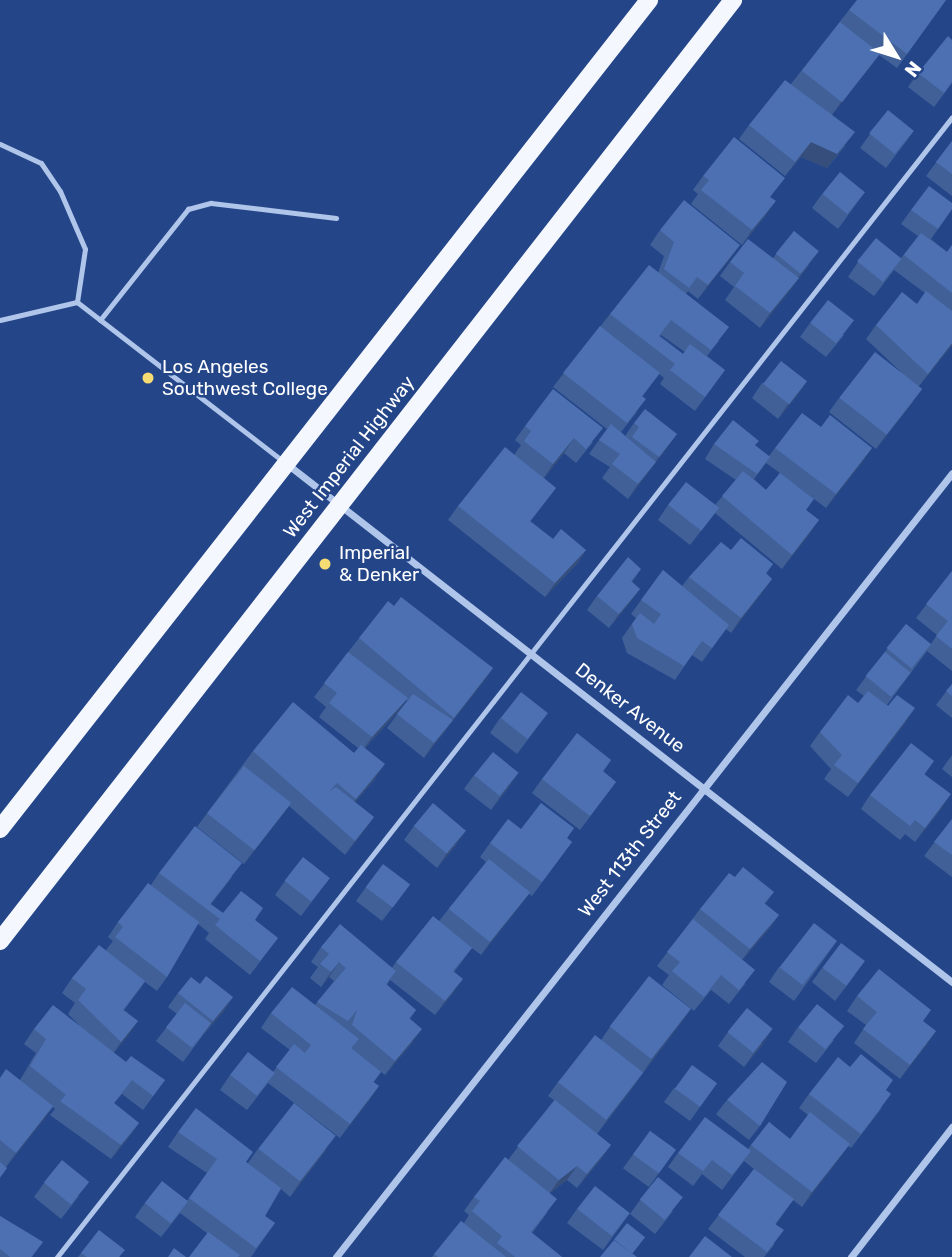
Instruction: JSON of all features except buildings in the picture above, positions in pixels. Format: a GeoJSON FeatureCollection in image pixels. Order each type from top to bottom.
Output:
{"type":"FeatureCollection","features":[{"type":"Feature","properties":{"kind":"main road"},"geometry":{"type":"LineString","coordinates":[[0,829],[649,0]]}},
{"type":"Feature","properties":{"kind":"main road","name":"West Imperial Highway"},"geometry":{"type":"LineString","coordinates":[[0,941],[733,0]]}},
{"type":"Feature","properties":{"kind":"street","name":"Denker Avenue"},"geometry":{"type":"LineString","coordinates":[[286,463],[341,501],[952,982]]}},
{"type":"Feature","properties":{"kind":"street","name":"West 113th Street"},"geometry":{"type":"LineString","coordinates":[[337,1257],[703,786],[952,473]]}},
{"type":"Feature","properties":{"kind":"street"},"geometry":{"type":"LineString","coordinates":[[851,1257],[952,1127]]}},
{"type":"Feature","properties":{"kind":"lane"},"geometry":{"type":"LineString","coordinates":[[57,1257],[529,649],[952,117]]}},
{"type":"Feature","properties":{"kind":"lane"},"geometry":{"type":"LineString","coordinates":[[0,144],[41,163],[60,191],[85,249],[77,302]]}},
{"type":"Feature","properties":{"kind":"lane"},"geometry":{"type":"LineString","coordinates":[[100,320],[188,209],[211,203],[336,218]]}},
{"type":"Feature","properties":{"kind":"lane"},"geometry":{"type":"LineString","coordinates":[[77,302],[286,463]]}},
{"type":"Feature","properties":{"kind":"lane"},"geometry":{"type":"LineString","coordinates":[[0,320],[77,302]]}},
{"type":"Feature","properties":{"kind":"place","name":"Los Angeles Southwest College"},"geometry":{"type":"Point","coordinates":[148,378]}},
{"type":"Feature","properties":{"kind":"place","name":"Imperial & Denker"},"geometry":{"type":"Point","coordinates":[325,564]}}]}
